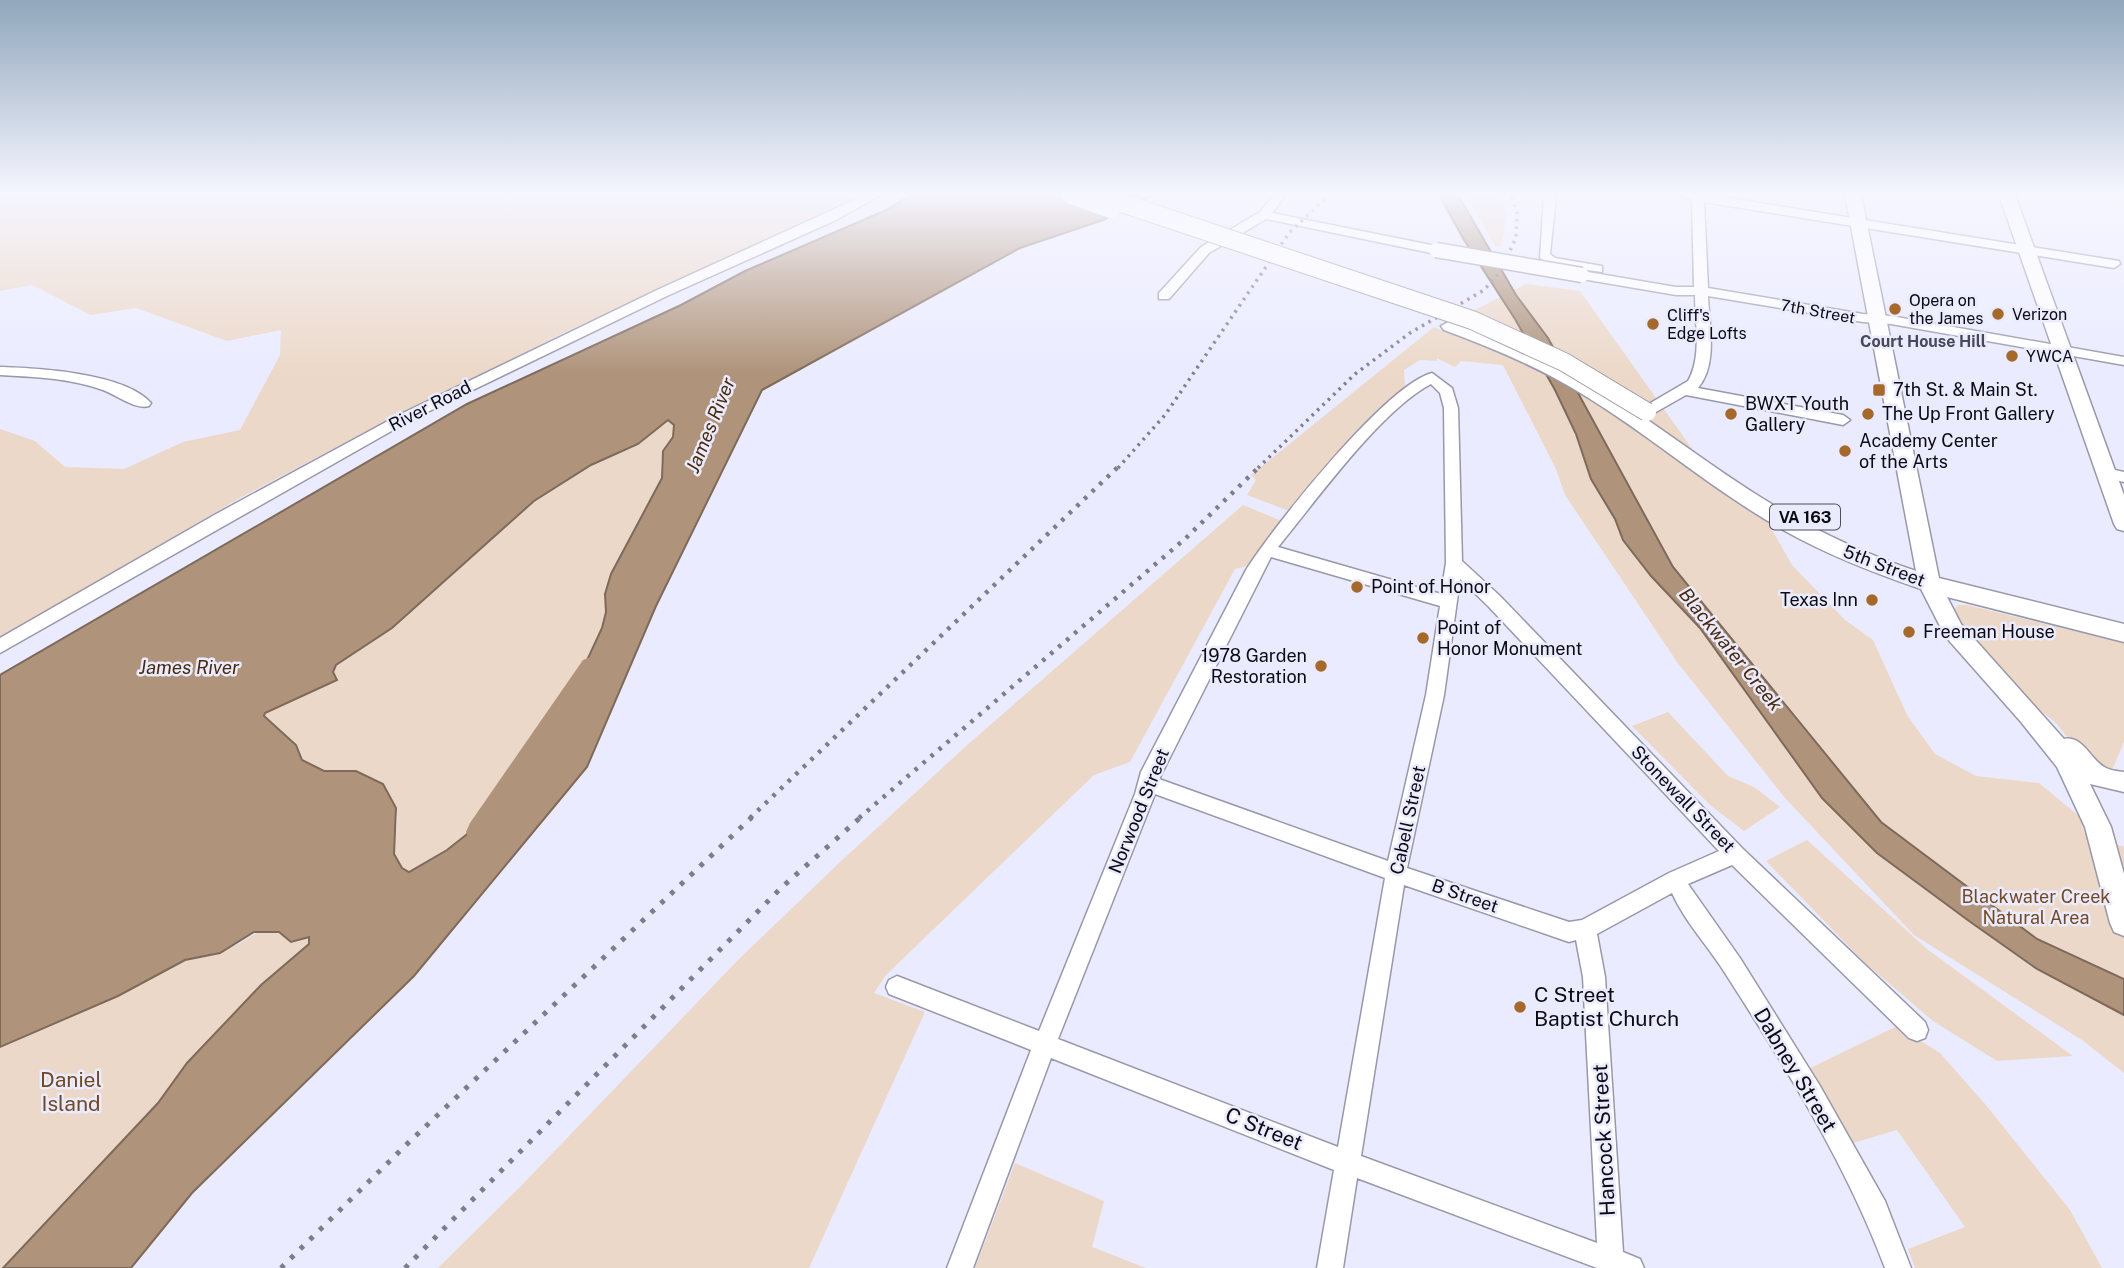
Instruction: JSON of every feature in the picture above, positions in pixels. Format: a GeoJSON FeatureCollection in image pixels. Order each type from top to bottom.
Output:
{"type":"FeatureCollection","features":[{"type":"Feature","properties":{"kind":"main road"},"geometry":{"type":"LineString","coordinates":[[1246,254],[1475,335],[1640,415]]}},
{"type":"Feature","properties":{"kind":"main road","name":"5th Street"},"geometry":{"type":"LineString","coordinates":[[1275,254],[1472,320],[1564,362],[1690,450],[1770,512],[1821,541],[1998,605],[2124,633]]}},
{"type":"Feature","properties":{"kind":"main road"},"geometry":{"type":"LineString","coordinates":[[1864,254],[1928,578],[1953,630],[2030,715],[2066,760],[2098,827],[2124,923]]}},
{"type":"Feature","properties":{"kind":"main road"},"geometry":{"type":"LineString","coordinates":[[2028,254],[2063,351],[2115,475],[2124,524]]}},
{"type":"Feature","properties":{"kind":"main road","name":"5th Street"},"geometry":{"type":"LineString","coordinates":[[1928,578],[2124,620]]}},
{"type":"Feature","properties":{"kind":"main road"},"geometry":{"type":"LineString","coordinates":[[2030,715],[2055,734],[2096,777],[2124,788]]}},
{"type":"Feature","properties":{"kind":"street","name":"River Road"},"geometry":{"type":"LineString","coordinates":[[0,646],[222,518],[404,418],[748,254]]}},
{"type":"Feature","properties":{"kind":"street"},"geometry":{"type":"LineString","coordinates":[[1164,296],[1201,254]]}},
{"type":"Feature","properties":{"kind":"street","name":"7th Street"},"geometry":{"type":"LineString","coordinates":[[1461,254],[1676,291],[1699,290],[2124,361]]}},
{"type":"Feature","properties":{"kind":"street"},"geometry":{"type":"LineString","coordinates":[[1545,254],[1551,261],[1689,284],[1699,290]]}},
{"type":"Feature","properties":{"kind":"street"},"geometry":{"type":"LineString","coordinates":[[1640,415],[1694,384],[1701,367],[1697,254]]}},
{"type":"Feature","properties":{"kind":"street"},"geometry":{"type":"LineString","coordinates":[[2053,254],[2114,264]]}},
{"type":"Feature","properties":{"kind":"street"},"geometry":{"type":"LineString","coordinates":[[0,371],[81,377],[122,391],[144,403]]}},
{"type":"Feature","properties":{"kind":"street","name":"Norwood Street"},"geometry":{"type":"LineString","coordinates":[[960,1268],[1000,1156],[1046,1046],[1151,772],[1252,574],[1267,550],[1391,405],[1420,380],[1432,377]]}},
{"type":"Feature","properties":{"kind":"street","name":"Cabell Street"},"geometry":{"type":"LineString","coordinates":[[1330,1268],[1396,873],[1435,695],[1454,563],[1451,408],[1447,391],[1432,377]]}},
{"type":"Feature","properties":{"kind":"street"},"geometry":{"type":"LineString","coordinates":[[1684,390],[1843,421]]}},
{"type":"Feature","properties":{"kind":"street"},"geometry":{"type":"LineString","coordinates":[[1267,550],[1448,602]]}},
{"type":"Feature","properties":{"kind":"street","name":"Stonewall Street"},"geometry":{"type":"LineString","coordinates":[[1454,563],[1494,601],[1735,853],[1917,1030]]}},
{"type":"Feature","properties":{"kind":"street","name":"B Street"},"geometry":{"type":"LineString","coordinates":[[1148,783],[1396,873],[1569,932],[1585,929]]}},
{"type":"Feature","properties":{"kind":"street"},"geometry":{"type":"LineString","coordinates":[[1585,929],[1676,880],[1735,853]]}},
{"type":"Feature","properties":{"kind":"street","name":"Dabney Street"},"geometry":{"type":"LineString","coordinates":[[1676,880],[1684,897],[1732,965],[1812,1094],[1876,1210],[1898,1268]]}},
{"type":"Feature","properties":{"kind":"street","name":"Hancock Street"},"geometry":{"type":"LineString","coordinates":[[1585,929],[1594,977],[1618,1265]]}},
{"type":"Feature","properties":{"kind":"street","name":"C Street"},"geometry":{"type":"LineString","coordinates":[[897,987],[1618,1265]]}},
{"type":"Feature","properties":{"kind":"green space"},"geometry":{"type":"Polygon","coordinates":[[[0,254],[735,254],[565,332],[359,435],[238,499],[0,638],[0,429],[35,441],[65,467],[124,469],[183,442],[240,430],[280,355],[281,330],[227,341],[136,308],[91,315],[32,285],[0,291],[0,254]]]}},
{"type":"Feature","properties":{"kind":"green space","name":"Blackwater Creek Natural Area"},"geometry":{"type":"Polygon","coordinates":[[[1526,284],[1580,291],[1722,491],[1767,521],[1792,565],[1845,620],[1873,640],[1907,715],[1935,754],[1976,776],[2039,783],[2080,817],[2084,832],[2124,847],[2124,1073],[2082,1040],[1914,935],[1785,798],[1677,662],[1565,495],[1556,469],[1503,365],[1461,361],[1455,367],[1437,358],[1437,361],[1420,360],[1404,370],[1405,386],[1294,513],[1247,495],[1256,480],[1251,475],[1434,327],[1450,334],[1471,312],[1526,284]]]}},
{"type":"Feature","properties":{"kind":"green space"},"geometry":{"type":"Polygon","coordinates":[[[669,420],[674,425],[673,437],[665,446],[661,461],[662,477],[611,574],[605,594],[606,612],[602,628],[576,684],[572,703],[562,718],[561,733],[551,749],[512,782],[504,798],[485,820],[447,850],[409,872],[395,859],[396,810],[383,784],[315,768],[302,760],[296,745],[263,716],[336,680],[333,672],[335,665],[392,628],[534,501],[591,465],[638,444],[669,420]]]}},
{"type":"Feature","properties":{"kind":"green space"},"geometry":{"type":"Polygon","coordinates":[[[1243,505],[1284,522],[1252,565],[1235,569],[1130,762],[1094,775],[886,975],[874,993],[925,1012],[809,1268],[438,1268],[521,1186],[738,960],[839,863],[965,747],[1243,505]]]}},
{"type":"Feature","properties":{"kind":"green space"},"geometry":{"type":"Polygon","coordinates":[[[1958,605],[2124,643],[2124,742],[2110,771],[2078,751],[2056,723],[2031,703],[1966,635],[1950,606],[1955,608],[1958,605]]]}},
{"type":"Feature","properties":{"kind":"green space"},"geometry":{"type":"Polygon","coordinates":[[[1668,712],[1728,776],[1754,787],[1780,807],[1744,831],[1710,805],[1632,726],[1668,712]]]}},
{"type":"Feature","properties":{"kind":"green space"},"geometry":{"type":"Polygon","coordinates":[[[1807,840],[1927,949],[2073,1056],[1997,1061],[1933,1021],[1864,962],[1766,861],[1807,840]]]}},
{"type":"Feature","properties":{"kind":"green space","name":"Daniel Island"},"geometry":{"type":"Polygon","coordinates":[[[267,931],[309,937],[310,943],[261,985],[187,1063],[158,1103],[3,1268],[0,1268],[0,1047],[118,996],[185,960],[217,953],[254,934],[267,931]]]}},
{"type":"Feature","properties":{"kind":"green space"},"geometry":{"type":"Polygon","coordinates":[[[1897,1026],[1940,1053],[1985,1104],[2070,1210],[2102,1268],[1915,1268],[1908,1249],[1965,1227],[1897,1130],[1850,1144],[1806,1070],[1897,1026]]]}},
{"type":"Feature","properties":{"kind":"green space"},"geometry":{"type":"Polygon","coordinates":[[[1015,1163],[1104,1201],[1092,1247],[1146,1268],[975,1268],[1015,1163]]]}},
{"type":"Feature","properties":{"kind":"water","name":"James River"},"geometry":{"type":"Polygon","coordinates":[[[784,254],[1009,254],[762,390],[656,606],[587,767],[414,976],[192,1193],[131,1268],[3,1268],[158,1103],[187,1063],[261,985],[309,944],[309,937],[291,942],[279,932],[254,932],[220,953],[185,960],[118,996],[0,1047],[0,675],[467,404],[681,305],[745,271],[784,254]],[[668,420],[638,444],[591,465],[534,501],[392,628],[336,665],[333,672],[337,680],[265,713],[264,716],[296,745],[302,760],[324,771],[356,771],[383,784],[396,808],[394,854],[402,868],[409,872],[447,850],[485,820],[504,799],[512,782],[543,758],[560,733],[562,718],[572,703],[576,684],[602,628],[606,612],[605,594],[611,574],[662,478],[663,451],[673,437],[674,425],[668,420]]]}},
{"type":"Feature","properties":{"kind":"water","name":"Blackwater Creek"},"geometry":{"type":"Polygon","coordinates":[[[1473,254],[1492,254],[1516,295],[1548,338],[1673,567],[1881,822],[2037,939],[2124,979],[2124,1015],[2037,969],[1969,921],[1877,853],[1822,798],[1700,628],[1651,576],[1623,540],[1615,519],[1591,479],[1576,434],[1555,390],[1515,319],[1473,254]]]}},
{"type":"Feature","properties":{"kind":"waterway","name":"James River"},"geometry":{"type":"LineString","coordinates":[[481,832],[593,667]]}},
{"type":"Feature","properties":{"kind":"railway"},"geometry":{"type":"LineString","coordinates":[[1118,468],[1165,415],[1275,254]]}},
{"type":"Feature","properties":{"kind":"railway"},"geometry":{"type":"LineString","coordinates":[[1258,468],[1355,374],[1410,333],[1484,290],[1500,272],[1508,254]]}},
{"type":"Feature","properties":{"kind":"railway"},"geometry":{"type":"LineString","coordinates":[[750,818],[1119,466]]}},
{"type":"Feature","properties":{"kind":"railway"},"geometry":{"type":"LineString","coordinates":[[859,818],[1186,538],[1260,466]]}},
{"type":"Feature","properties":{"kind":"railway"},"geometry":{"type":"LineString","coordinates":[[281,1268],[406,1145],[752,817]]}},
{"type":"Feature","properties":{"kind":"railway"},"geometry":{"type":"LineString","coordinates":[[405,1268],[781,888],[861,817]]}},
{"type":"Feature","properties":{"kind":"place","name":"Opera on the James"},"geometry":{"type":"Point","coordinates":[1895,309]}},
{"type":"Feature","properties":{"kind":"place","name":"Verizon"},"geometry":{"type":"Point","coordinates":[1998,314]}},
{"type":"Feature","properties":{"kind":"place","name":"Cliff's Edge Lofts"},"geometry":{"type":"Point","coordinates":[1653,324]}},
{"type":"Feature","properties":{"kind":"place","name":"YWCA"},"geometry":{"type":"Point","coordinates":[2012,356]}},
{"type":"Feature","properties":{"kind":"place","name":"7th St. & Main St."},"geometry":{"type":"Point","coordinates":[1879,390]}},
{"type":"Feature","properties":{"kind":"place","name":"BWXT Youth Gallery"},"geometry":{"type":"Point","coordinates":[1731,414]}},
{"type":"Feature","properties":{"kind":"place","name":"The Up Front Gallery"},"geometry":{"type":"Point","coordinates":[1868,414]}},
{"type":"Feature","properties":{"kind":"place","name":"Academy Center of the Arts"},"geometry":{"type":"Point","coordinates":[1845,451]}},
{"type":"Feature","properties":{"kind":"place","name":"Point of Honor"},"geometry":{"type":"Point","coordinates":[1357,587]}},
{"type":"Feature","properties":{"kind":"place","name":"Texas Inn"},"geometry":{"type":"Point","coordinates":[1872,600]}},
{"type":"Feature","properties":{"kind":"place","name":"Freeman House"},"geometry":{"type":"Point","coordinates":[1909,632]}},
{"type":"Feature","properties":{"kind":"place","name":"Point of Honor Monument"},"geometry":{"type":"Point","coordinates":[1423,638]}},
{"type":"Feature","properties":{"kind":"place","name":"1978 Garden Restoration"},"geometry":{"type":"Point","coordinates":[1321,666]}},
{"type":"Feature","properties":{"kind":"place","name":"C Street Baptist Church"},"geometry":{"type":"Point","coordinates":[1520,1007]}},
{"type":"Feature","properties":{"kind":"district","name":"Court House Hill"},"geometry":{"type":"Point","coordinates":[1923,341]}}]}
